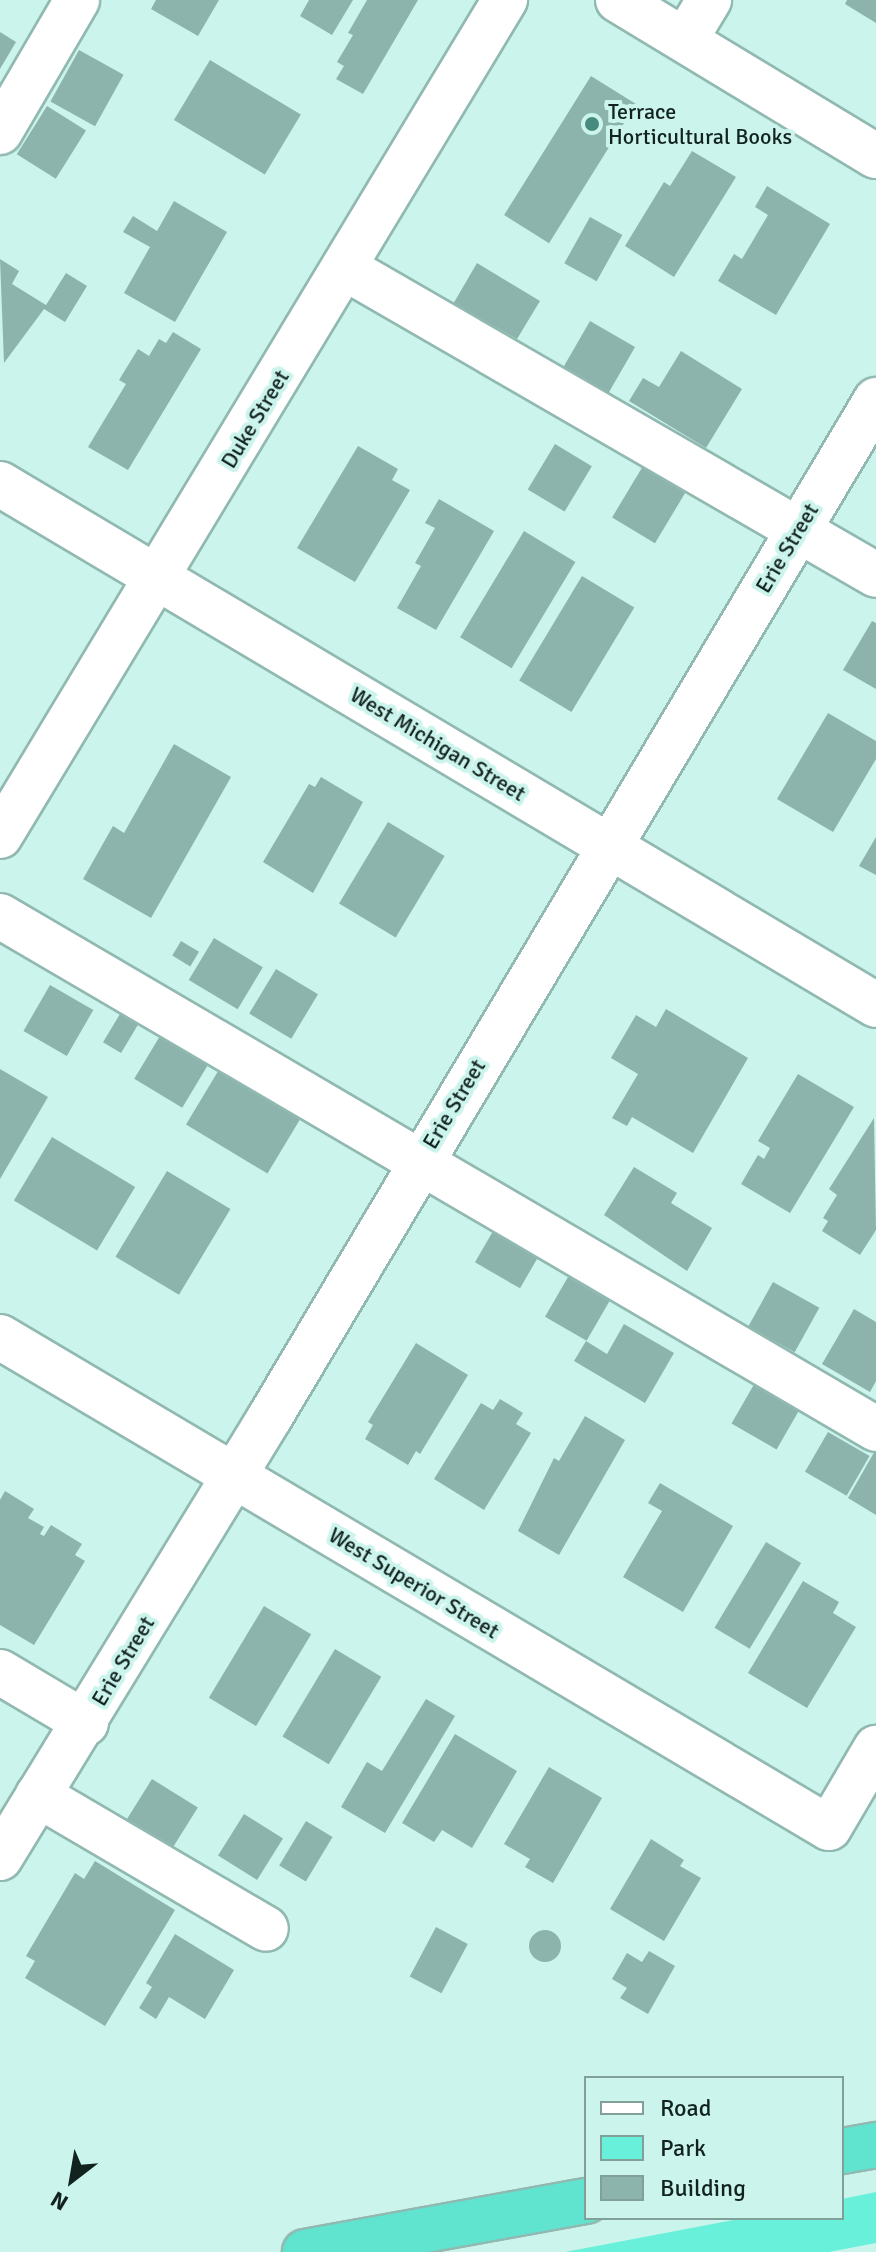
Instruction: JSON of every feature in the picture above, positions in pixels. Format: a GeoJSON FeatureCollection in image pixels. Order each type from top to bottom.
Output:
{"type":"FeatureCollection","features":[{"type":"Feature","properties":{"kind":"highway"},"geometry":{"type":"LineString","coordinates":[[844,2151],[876,2145]]}},
{"type":"Feature","properties":{"kind":"highway"},"geometry":{"type":"LineString","coordinates":[[305,2252],[584,2201]]}},
{"type":"Feature","properties":{"kind":"street"},"geometry":{"type":"LineString","coordinates":[[0,132],[77,0]]}},
{"type":"Feature","properties":{"kind":"street","name":"Duke Street"},"geometry":{"type":"LineString","coordinates":[[0,836],[159,579],[505,0]]}},
{"type":"Feature","properties":{"kind":"street"},"geometry":{"type":"LineString","coordinates":[[618,0],[876,156]]}},
{"type":"Feature","properties":{"kind":"street"},"geometry":{"type":"LineString","coordinates":[[685,40],[709,0]]}},
{"type":"Feature","properties":{"kind":"street"},"geometry":{"type":"LineString","coordinates":[[345,268],[876,575]]}},
{"type":"Feature","properties":{"kind":"street","name":"Erie Street"},"geometry":{"type":"LineString","coordinates":[[0,1858],[86,1723],[607,845],[876,400]]}},
{"type":"Feature","properties":{"kind":"street","name":"West Michigan Street"},"geometry":{"type":"LineString","coordinates":[[0,484],[876,1005]]}},
{"type":"Feature","properties":{"kind":"street"},"geometry":{"type":"LineString","coordinates":[[0,916],[876,1429]]}},
{"type":"Feature","properties":{"kind":"street","name":"West Superior Street"},"geometry":{"type":"LineString","coordinates":[[0,1337],[829,1828],[876,1748]]}},
{"type":"Feature","properties":{"kind":"street"},"geometry":{"type":"LineString","coordinates":[[0,1672],[86,1723]]}},
{"type":"Feature","properties":{"kind":"street"},"geometry":{"type":"LineString","coordinates":[[34,1801],[266,1929]]}},
{"type":"Feature","properties":{"kind":"green space"},"geometry":{"type":"Polygon","coordinates":[[[876,2192],[876,2243],[829,2252],[565,2252],[733,2220],[844,2220],[844,2199],[876,2192]]]}},
{"type":"Feature","properties":{"kind":"building"},"geometry":{"type":"Polygon","coordinates":[[[156,0],[219,0],[198,36],[151,9],[156,0]]]}},
{"type":"Feature","properties":{"kind":"building"},"geometry":{"type":"Polygon","coordinates":[[[309,0],[353,0],[332,35],[300,16],[309,0]]]}},
{"type":"Feature","properties":{"kind":"building"},"geometry":{"type":"Polygon","coordinates":[[[367,0],[418,0],[363,94],[336,79],[344,66],[337,62],[353,35],[348,33],[367,0]]]}},
{"type":"Feature","properties":{"kind":"building"},"geometry":{"type":"Polygon","coordinates":[[[847,0],[876,0],[876,23],[845,4],[847,0]]]}},
{"type":"Feature","properties":{"kind":"building"},"geometry":{"type":"Polygon","coordinates":[[[0,32],[16,42],[0,69],[0,32]]]}},
{"type":"Feature","properties":{"kind":"building"},"geometry":{"type":"Polygon","coordinates":[[[79,50],[124,75],[95,126],[50,102],[79,50]]]}},
{"type":"Feature","properties":{"kind":"building"},"geometry":{"type":"Polygon","coordinates":[[[210,60],[301,115],[265,175],[174,120],[210,60]]]}},
{"type":"Feature","properties":{"kind":"building"},"geometry":{"type":"Polygon","coordinates":[[[591,76],[636,104],[549,243],[504,215],[591,76]]]}},
{"type":"Feature","properties":{"kind":"building"},"geometry":{"type":"Polygon","coordinates":[[[47,106],[86,130],[56,179],[17,154],[47,106]]]}},
{"type":"Feature","properties":{"kind":"building"},"geometry":{"type":"Polygon","coordinates":[[[692,151],[736,177],[674,277],[625,246],[664,182],[670,186],[692,151]]]}},
{"type":"Feature","properties":{"kind":"building"},"geometry":{"type":"Polygon","coordinates":[[[767,186],[830,224],[776,315],[718,281],[734,254],[742,259],[768,215],[755,207],[767,186]]]}},
{"type":"Feature","properties":{"kind":"building"},"geometry":{"type":"Polygon","coordinates":[[[174,201],[227,232],[175,322],[124,293],[150,247],[123,232],[133,216],[157,231],[174,201]]]}},
{"type":"Feature","properties":{"kind":"building"},"geometry":{"type":"Polygon","coordinates":[[[590,217],[622,235],[597,281],[564,263],[590,217]]]}},
{"type":"Feature","properties":{"kind":"building"},"geometry":{"type":"Polygon","coordinates":[[[0,259],[19,271],[12,284],[46,305],[66,273],[87,286],[65,322],[44,309],[4,363],[0,259]]]}},
{"type":"Feature","properties":{"kind":"building"},"geometry":{"type":"Polygon","coordinates":[[[477,263],[540,301],[517,339],[494,326],[488,335],[449,311],[477,263]]]}},
{"type":"Feature","properties":{"kind":"building"},"geometry":{"type":"Polygon","coordinates":[[[590,321],[635,347],[606,397],[561,371],[590,321]]]}},
{"type":"Feature","properties":{"kind":"building"},"geometry":{"type":"Polygon","coordinates":[[[173,332],[201,349],[128,470],[88,447],[126,384],[119,380],[138,349],[149,356],[159,339],[166,343],[173,332]]]}},
{"type":"Feature","properties":{"kind":"building"},"geometry":{"type":"Polygon","coordinates":[[[681,351],[742,389],[706,448],[629,401],[643,378],[659,387],[681,351]]]}},
{"type":"Feature","properties":{"kind":"building"},"geometry":{"type":"Polygon","coordinates":[[[555,444],[592,466],[565,512],[528,489],[555,444]]]}},
{"type":"Feature","properties":{"kind":"building"},"geometry":{"type":"Polygon","coordinates":[[[358,446],[398,469],[392,480],[410,490],[355,582],[297,548],[358,446]]]}},
{"type":"Feature","properties":{"kind":"building"},"geometry":{"type":"Polygon","coordinates":[[[643,466],[686,492],[655,543],[612,517],[643,466]]]}},
{"type":"Feature","properties":{"kind":"building"},"geometry":{"type":"Polygon","coordinates":[[[439,499],[494,531],[436,630],[397,608],[421,566],[415,563],[435,528],[425,523],[439,499]]]}},
{"type":"Feature","properties":{"kind":"building"},"geometry":{"type":"Polygon","coordinates":[[[524,531],[575,562],[512,668],[460,637],[524,531]]]}},
{"type":"Feature","properties":{"kind":"building"},"geometry":{"type":"Polygon","coordinates":[[[582,576],[634,607],[571,712],[519,681],[582,576]]]}},
{"type":"Feature","properties":{"kind":"building"},"geometry":{"type":"Polygon","coordinates":[[[872,621],[876,623],[876,689],[843,670],[872,621]]]}},
{"type":"Feature","properties":{"kind":"building"},"geometry":{"type":"Polygon","coordinates":[[[828,713],[876,741],[876,759],[833,832],[777,799],[828,713]]]}},
{"type":"Feature","properties":{"kind":"building"},"geometry":{"type":"Polygon","coordinates":[[[174,744],[231,777],[151,918],[83,879],[113,826],[124,833],[174,744]]]}},
{"type":"Feature","properties":{"kind":"building"},"geometry":{"type":"Polygon","coordinates":[[[321,777],[363,802],[313,893],[263,862],[309,784],[315,787],[321,777]]]}},
{"type":"Feature","properties":{"kind":"building"},"geometry":{"type":"Polygon","coordinates":[[[388,822],[445,856],[396,937],[339,903],[388,822]]]}},
{"type":"Feature","properties":{"kind":"building"},"geometry":{"type":"Polygon","coordinates":[[[876,837],[876,875],[859,866],[876,837]]]}},
{"type":"Feature","properties":{"kind":"building"},"geometry":{"type":"Polygon","coordinates":[[[214,938],[263,967],[238,1009],[189,980],[214,938]]]}},
{"type":"Feature","properties":{"kind":"building"},"geometry":{"type":"Polygon","coordinates":[[[181,941],[199,952],[190,966],[172,956],[181,941]]]}},
{"type":"Feature","properties":{"kind":"building"},"geometry":{"type":"Polygon","coordinates":[[[276,969],[318,994],[291,1039],[249,1014],[276,969]]]}},
{"type":"Feature","properties":{"kind":"building"},"geometry":{"type":"Polygon","coordinates":[[[50,985],[93,1010],[67,1056],[24,1031],[50,985]]]}},
{"type":"Feature","properties":{"kind":"building"},"geometry":{"type":"Polygon","coordinates":[[[666,1009],[748,1058],[693,1153],[632,1117],[627,1126],[612,1118],[638,1074],[611,1058],[636,1015],[656,1027],[666,1009]]]}},
{"type":"Feature","properties":{"kind":"building"},"geometry":{"type":"Polygon","coordinates":[[[120,1014],[138,1025],[121,1053],[103,1042],[120,1014]]]}},
{"type":"Feature","properties":{"kind":"building"},"geometry":{"type":"Polygon","coordinates":[[[160,1036],[208,1065],[182,1108],[134,1079],[160,1036]]]}},
{"type":"Feature","properties":{"kind":"building"},"geometry":{"type":"Polygon","coordinates":[[[220,1068],[301,1117],[267,1174],[186,1125],[220,1068]]]}},
{"type":"Feature","properties":{"kind":"building"},"geometry":{"type":"Polygon","coordinates":[[[0,1069],[48,1097],[0,1179],[0,1069]]]}},
{"type":"Feature","properties":{"kind":"building"},"geometry":{"type":"Polygon","coordinates":[[[798,1074],[854,1107],[790,1213],[741,1184],[758,1155],[764,1159],[770,1148],[758,1141],[798,1074]]]}},
{"type":"Feature","properties":{"kind":"building"},"geometry":{"type":"Polygon","coordinates":[[[874,1118],[876,1230],[860,1255],[822,1231],[828,1221],[823,1218],[837,1195],[829,1189],[874,1118]]]}},
{"type":"Feature","properties":{"kind":"building"},"geometry":{"type":"Polygon","coordinates":[[[52,1137],[135,1187],[97,1250],[14,1200],[52,1137]]]}},
{"type":"Feature","properties":{"kind":"building"},"geometry":{"type":"Polygon","coordinates":[[[634,1167],[677,1193],[671,1203],[712,1228],[687,1271],[604,1215],[634,1167]]]}},
{"type":"Feature","properties":{"kind":"building"},"geometry":{"type":"Polygon","coordinates":[[[167,1171],[230,1209],[179,1295],[115,1257],[167,1171]]]}},
{"type":"Feature","properties":{"kind":"building"},"geometry":{"type":"Polygon","coordinates":[[[496,1226],[541,1252],[520,1288],[475,1262],[496,1226]]]}},
{"type":"Feature","properties":{"kind":"building"},"geometry":{"type":"Polygon","coordinates":[[[568,1277],[610,1301],[587,1341],[545,1317],[568,1277]]]}},
{"type":"Feature","properties":{"kind":"building"},"geometry":{"type":"Polygon","coordinates":[[[773,1282],[819,1308],[795,1352],[748,1327],[773,1282]]]}},
{"type":"Feature","properties":{"kind":"building"},"geometry":{"type":"Polygon","coordinates":[[[854,1309],[876,1322],[876,1381],[870,1392],[822,1364],[854,1309]]]}},
{"type":"Feature","properties":{"kind":"building"},"geometry":{"type":"Polygon","coordinates":[[[624,1324],[674,1353],[645,1403],[574,1361],[586,1341],[607,1354],[624,1324]]]}},
{"type":"Feature","properties":{"kind":"building"},"geometry":{"type":"Polygon","coordinates":[[[416,1343],[468,1375],[420,1454],[416,1451],[408,1465],[365,1439],[373,1425],[368,1422],[416,1343]]]}},
{"type":"Feature","properties":{"kind":"building"},"geometry":{"type":"Polygon","coordinates":[[[756,1381],[801,1407],[777,1449],[732,1423],[756,1381]]]}},
{"type":"Feature","properties":{"kind":"building"},"geometry":{"type":"Polygon","coordinates":[[[500,1399],[523,1413],[516,1424],[531,1433],[484,1510],[434,1479],[481,1403],[493,1410],[500,1399]]]}},
{"type":"Feature","properties":{"kind":"building"},"geometry":{"type":"Polygon","coordinates":[[[585,1416],[625,1440],[559,1555],[518,1531],[554,1458],[559,1461],[585,1416]]]}},
{"type":"Feature","properties":{"kind":"building"},"geometry":{"type":"Polygon","coordinates":[[[828,1432],[870,1456],[847,1496],[805,1472],[828,1432]]]}},
{"type":"Feature","properties":{"kind":"building"},"geometry":{"type":"Polygon","coordinates":[[[876,1449],[876,1515],[848,1498],[876,1449]]]}},
{"type":"Feature","properties":{"kind":"building"},"geometry":{"type":"Polygon","coordinates":[[[660,1483],[733,1526],[683,1612],[623,1577],[662,1511],[648,1503],[660,1483]]]}},
{"type":"Feature","properties":{"kind":"building"},"geometry":{"type":"Polygon","coordinates":[[[5,1491],[34,1509],[28,1518],[44,1527],[40,1534],[44,1536],[51,1525],[82,1544],[75,1555],[85,1561],[34,1645],[0,1625],[0,1500],[5,1491]]]}},
{"type":"Feature","properties":{"kind":"building"},"geometry":{"type":"Polygon","coordinates":[[[766,1542],[801,1563],[750,1649],[714,1628],[766,1542]]]}},
{"type":"Feature","properties":{"kind":"building"},"geometry":{"type":"Polygon","coordinates":[[[803,1581],[839,1602],[833,1613],[856,1627],[807,1708],[748,1673],[803,1581]]]}},
{"type":"Feature","properties":{"kind":"building"},"geometry":{"type":"Polygon","coordinates":[[[264,1606],[311,1634],[256,1726],[209,1698],[264,1606]]]}},
{"type":"Feature","properties":{"kind":"building"},"geometry":{"type":"Polygon","coordinates":[[[335,1649],[381,1677],[329,1764],[282,1736],[335,1649]]]}},
{"type":"Feature","properties":{"kind":"building"},"geometry":{"type":"Polygon","coordinates":[[[426,1699],[455,1716],[385,1833],[341,1807],[367,1762],[382,1771],[426,1699]]]}},
{"type":"Feature","properties":{"kind":"building"},"geometry":{"type":"Polygon","coordinates":[[[455,1734],[517,1771],[472,1848],[442,1830],[434,1842],[402,1823],[455,1734]]]}},
{"type":"Feature","properties":{"kind":"building"},"geometry":{"type":"Polygon","coordinates":[[[549,1767],[602,1798],[553,1883],[525,1867],[530,1859],[504,1844],[549,1767]]]}},
{"type":"Feature","properties":{"kind":"building"},"geometry":{"type":"Polygon","coordinates":[[[152,1779],[198,1808],[171,1851],[125,1822],[152,1779]]]}},
{"type":"Feature","properties":{"kind":"building"},"geometry":{"type":"Polygon","coordinates":[[[244,1814],[283,1838],[257,1880],[218,1856],[244,1814]]]}},
{"type":"Feature","properties":{"kind":"building"},"geometry":{"type":"Polygon","coordinates":[[[306,1821],[333,1837],[306,1882],[279,1866],[306,1821]]]}},
{"type":"Feature","properties":{"kind":"building"},"geometry":{"type":"Polygon","coordinates":[[[651,1839],[684,1860],[680,1866],[701,1878],[664,1941],[610,1909],[651,1839]]]}},
{"type":"Feature","properties":{"kind":"building"},"geometry":{"type":"Polygon","coordinates":[[[95,1861],[175,1910],[105,2026],[25,1978],[35,1961],[26,1956],[75,1873],[84,1879],[95,1861]]]}},
{"type":"Feature","properties":{"kind":"building"},"geometry":{"type":"Polygon","coordinates":[[[436,1927],[468,1944],[441,1993],[410,1976],[436,1927]]]}},
{"type":"Feature","properties":{"kind":"building"},"geometry":{"type":"Polygon","coordinates":[[[545,1930],[556,1935],[561,1946],[556,1957],[545,1962],[534,1957],[529,1946],[534,1935],[545,1930]]]}},
{"type":"Feature","properties":{"kind":"building"},"geometry":{"type":"Polygon","coordinates":[[[175,1934],[234,1970],[205,2019],[169,1997],[156,2019],[139,2008],[152,1987],[146,1983],[175,1934]]]}},
{"type":"Feature","properties":{"kind":"building"},"geometry":{"type":"Polygon","coordinates":[[[649,1951],[675,1966],[648,2014],[620,1998],[627,1988],[612,1979],[627,1953],[642,1962],[649,1951]]]}},
{"type":"Feature","properties":{"kind":"place","name":"Terrace Horticultural Books"},"geometry":{"type":"Point","coordinates":[592,124]}}]}
